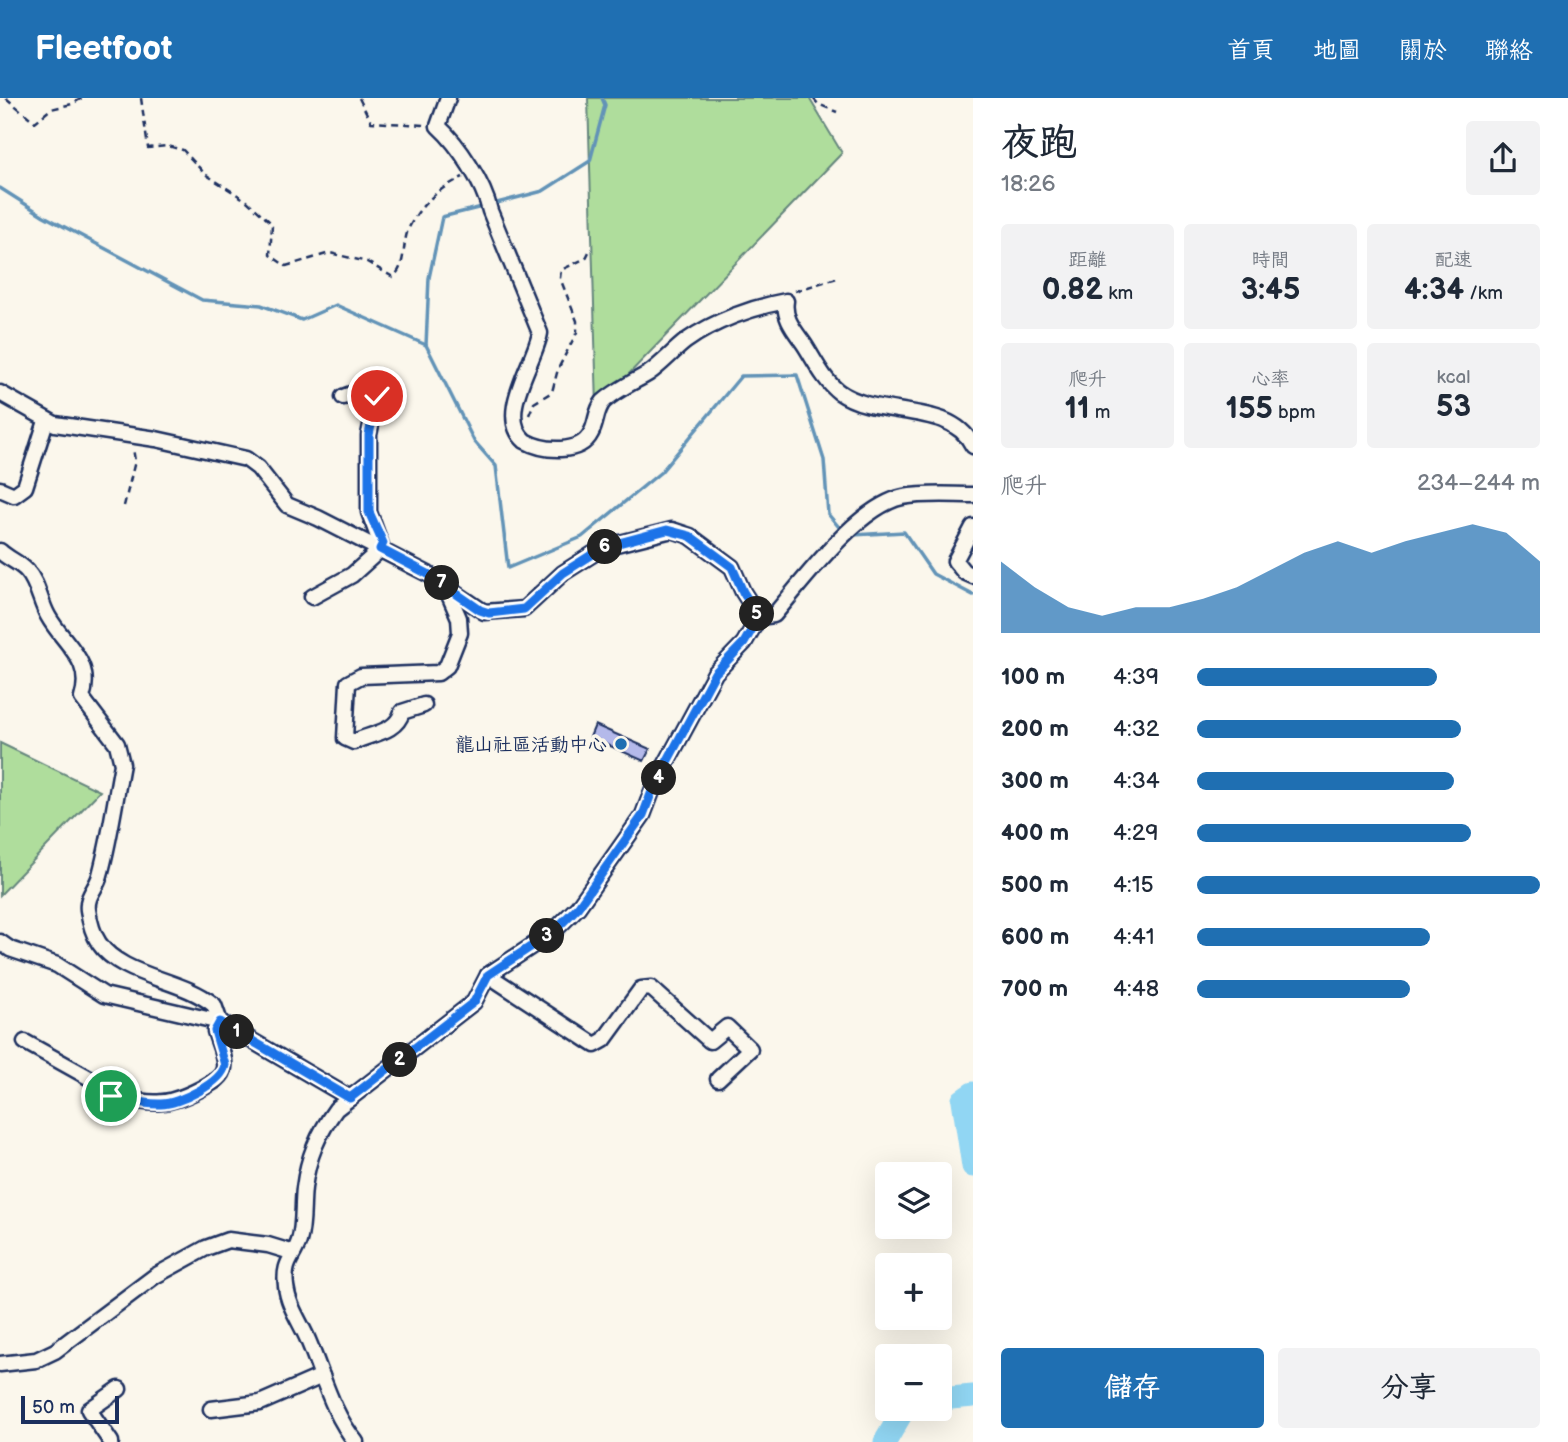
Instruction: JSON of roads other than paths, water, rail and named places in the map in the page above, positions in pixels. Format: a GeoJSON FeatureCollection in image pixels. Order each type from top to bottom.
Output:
{"type":"FeatureCollection","features":[{"type":"Feature","properties":{"kind":"street"},"geometry":{"type":"LineString","coordinates":[[448,98],[438,126],[459,147],[471,173],[486,194],[490,211],[540,333],[517,395],[516,429],[522,439],[529,443],[568,450],[582,444],[593,432],[598,408],[603,402],[657,367],[684,343],[700,332],[765,304],[786,301],[787,318],[836,390],[887,410],[946,420],[959,427],[973,446]]}},
{"type":"Feature","properties":{"kind":"street"},"geometry":{"type":"LineString","coordinates":[[312,597],[352,575],[383,543],[369,512],[369,435],[377,393],[368,387],[343,397]]}},
{"type":"Feature","properties":{"kind":"street"},"geometry":{"type":"LineString","coordinates":[[0,393],[46,421],[99,433],[129,435],[246,458],[258,468],[287,505],[380,549],[450,588],[484,612],[519,611],[530,605],[563,573],[604,547],[672,530],[690,536],[732,567],[743,592],[759,617]]}},
{"type":"Feature","properties":{"kind":"street"},"geometry":{"type":"LineString","coordinates":[[0,489],[14,495],[24,487],[46,421]]}},
{"type":"Feature","properties":{"kind":"street"},"geometry":{"type":"LineString","coordinates":[[759,617],[774,615],[839,541],[874,509],[904,497],[973,495]]}},
{"type":"Feature","properties":{"kind":"street"},"geometry":{"type":"LineString","coordinates":[[973,527],[956,561],[964,572],[973,576]]}},
{"type":"Feature","properties":{"kind":"street"},"geometry":{"type":"LineString","coordinates":[[0,551],[27,571],[32,578],[46,614],[72,647],[86,676],[82,698],[120,750],[122,764],[100,877],[89,899],[88,909],[98,945],[108,956],[128,967],[163,979],[210,1002],[220,1022]]}},
{"type":"Feature","properties":{"kind":"street"},"geometry":{"type":"LineString","coordinates":[[424,705],[402,712],[393,728],[354,743],[345,738],[346,688],[351,680],[361,676],[438,673],[447,666],[457,645],[460,629],[449,595],[450,588]]}},
{"type":"Feature","properties":{"kind":"street"},"geometry":{"type":"LineString","coordinates":[[351,1440],[328,1395],[288,1297],[285,1272],[291,1252],[298,1243],[312,1151],[320,1131],[336,1109],[474,1002],[488,975],[553,932],[578,907],[643,815],[654,786],[715,673],[744,643],[759,617]]}},
{"type":"Feature","properties":{"kind":"street"},"geometry":{"type":"LineString","coordinates":[[5,945],[57,965],[104,995],[220,1022],[350,1098]]}},
{"type":"Feature","properties":{"kind":"street"},"geometry":{"type":"LineString","coordinates":[[488,975],[595,1045],[604,1040],[641,989],[650,988],[710,1041],[727,1027],[750,1049],[718,1079]]}},
{"type":"Feature","properties":{"kind":"street"},"geometry":{"type":"LineString","coordinates":[[25,1042],[95,1081],[107,1096],[163,1104],[184,1098],[221,1075],[225,1065],[215,1031],[220,1022]]}},
{"type":"Feature","properties":{"kind":"street"},"geometry":{"type":"LineString","coordinates":[[0,1364],[36,1360],[55,1351],[155,1276],[206,1248],[228,1240],[268,1245],[291,1252]]}},
{"type":"Feature","properties":{"kind":"street"},"geometry":{"type":"LineString","coordinates":[[211,1409],[260,1403],[322,1376]]}},
{"type":"Feature","properties":{"kind":"street"},"geometry":{"type":"LineString","coordinates":[[111,1442],[89,1410],[119,1389]]}},
{"type":"Feature","properties":{"kind":"waterway"},"geometry":{"type":"LineString","coordinates":[[493,204],[543,191],[590,161],[605,105],[602,98]]}},
{"type":"Feature","properties":{"kind":"waterway"},"geometry":{"type":"LineString","coordinates":[[0,188],[44,216],[202,300],[261,305],[302,320],[336,305],[426,345]]}},
{"type":"Feature","properties":{"kind":"waterway"},"geometry":{"type":"LineString","coordinates":[[486,206],[442,217],[429,278],[426,345],[474,441],[496,466],[508,568],[582,537],[661,472],[741,376],[797,375],[824,460],[828,514],[843,532]]}},
{"type":"Feature","properties":{"kind":"waterway"},"geometry":{"type":"LineString","coordinates":[[853,535],[904,532],[933,574],[973,595]]}},
{"type":"Feature","properties":{"kind":"waterway"},"geometry":{"type":"LineString","coordinates":[[973,1093],[963,1100],[973,1166]]}},
{"type":"Feature","properties":{"kind":"waterway"},"geometry":{"type":"LineString","coordinates":[[952,1398],[973,1396]]}},
{"type":"Feature","properties":{"kind":"waterway"},"geometry":{"type":"LineString","coordinates":[[885,1442],[897,1421]]}},
{"type":"Feature","properties":{"kind":"place","name":"龍山社區活動中心"},"geometry":{"type":"Point","coordinates":[621,744]}}]}
